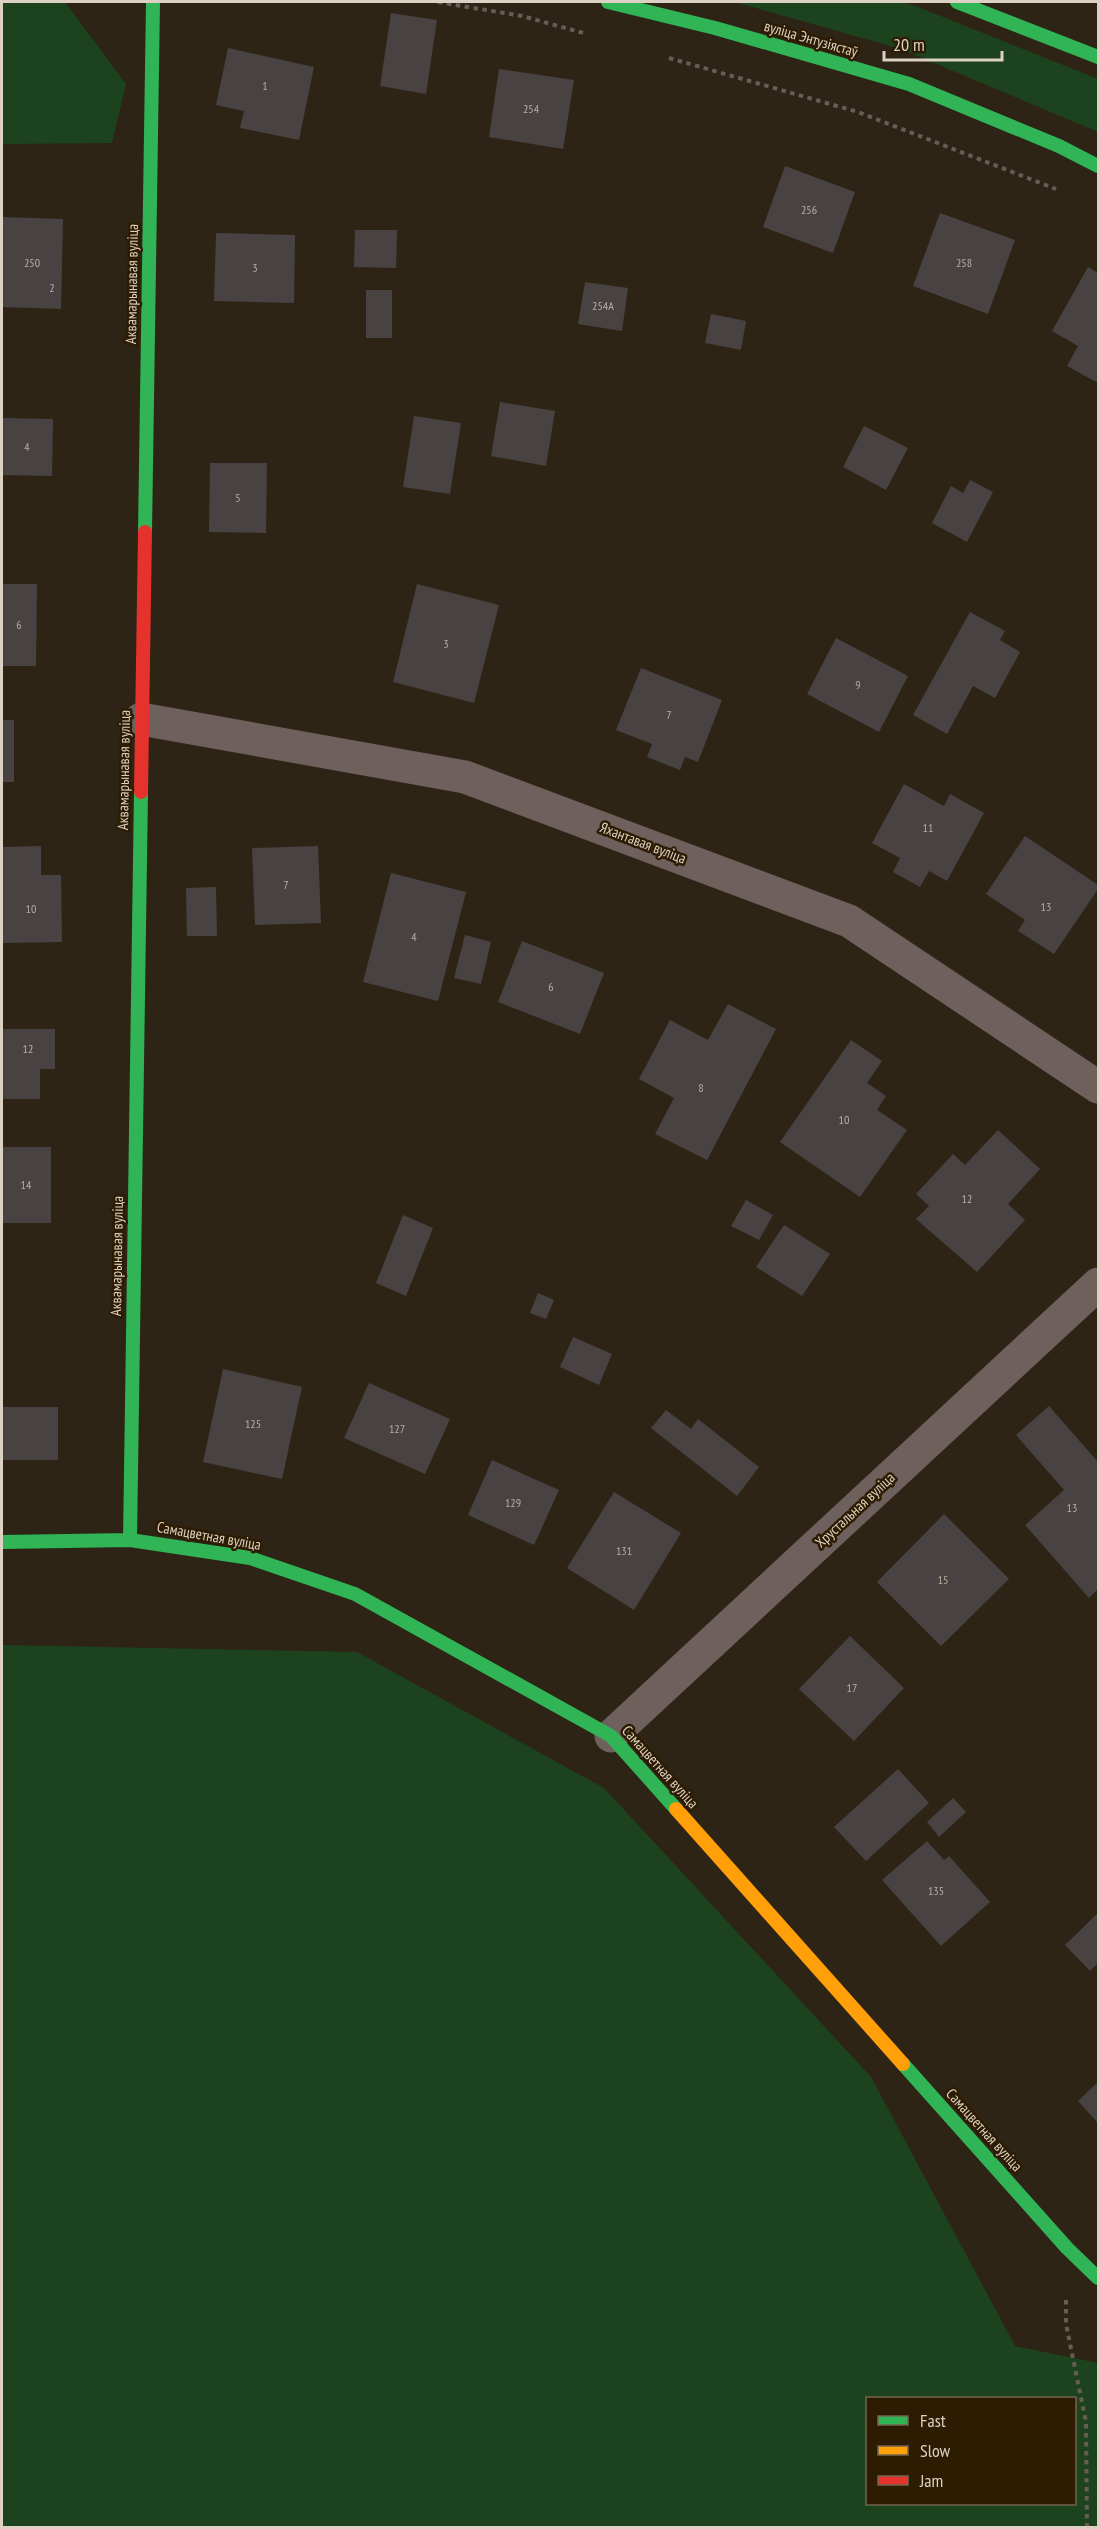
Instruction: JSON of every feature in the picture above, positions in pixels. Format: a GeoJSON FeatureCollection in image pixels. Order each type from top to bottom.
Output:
{"type":"FeatureCollection","features":[{"type":"Feature","properties":{"kind":"street","name":"Аквамарынавая вуліца"},"geometry":{"type":"LineString","coordinates":[[129,1540],[153,2]]}},
{"type":"Feature","properties":{"kind":"street","name":"вуліца Энтузіястаў"},"geometry":{"type":"LineString","coordinates":[[608,2],[715,28],[909,84],[1059,146],[1098,166]]}},
{"type":"Feature","properties":{"kind":"street"},"geometry":{"type":"LineString","coordinates":[[957,2],[1098,57]]}},
{"type":"Feature","properties":{"kind":"street","name":"Яхантавая вуліца"},"geometry":{"type":"LineString","coordinates":[[141,719],[465,777],[849,921],[1098,1087]]}},
{"type":"Feature","properties":{"kind":"street","name":"Хрустальная вуліца"},"geometry":{"type":"LineString","coordinates":[[611,1736],[1098,1284]]}},
{"type":"Feature","properties":{"kind":"street","name":"Самацветная вуліца"},"geometry":{"type":"LineString","coordinates":[[2,1542],[129,1540],[250,1558],[355,1594],[611,1736],[1067,2248],[1098,2278]]}},
{"type":"Feature","properties":{"kind":"path"},"geometry":{"type":"LineString","coordinates":[[438,2],[522,16],[589,35]]}},
{"type":"Feature","properties":{"kind":"path"},"geometry":{"type":"LineString","coordinates":[[668,57],[858,112],[1066,193]]}},
{"type":"Feature","properties":{"kind":"path"},"geometry":{"type":"LineString","coordinates":[[1067,2248],[1066,2324],[1086,2422],[1087,2528]]}},
{"type":"Feature","properties":{"kind":"green space"},"geometry":{"type":"Polygon","coordinates":[[[2,2],[65,2],[126,84],[112,143],[2,144],[2,2]]]}},
{"type":"Feature","properties":{"kind":"green space"},"geometry":{"type":"Polygon","coordinates":[[[735,2],[901,2],[913,5],[1098,79],[1098,132],[901,49],[735,2]]]}},
{"type":"Feature","properties":{"kind":"green space"},"geometry":{"type":"Polygon","coordinates":[[[2,1645],[357,1652],[604,1788],[871,2077],[1015,2346],[1098,2363],[1098,2527],[2,2527],[2,1645]]]}},
{"type":"Feature","properties":{"kind":"building"},"geometry":{"type":"Polygon","coordinates":[[[391,13],[437,20],[426,94],[380,86],[391,13]]]}},
{"type":"Feature","properties":{"kind":"building"},"geometry":{"type":"Polygon","coordinates":[[[228,48],[314,67],[299,140],[240,128],[244,111],[216,105],[228,48]]]}},
{"type":"Feature","properties":{"kind":"building"},"geometry":{"type":"Polygon","coordinates":[[[499,69],[574,80],[563,149],[489,137],[499,69]]]}},
{"type":"Feature","properties":{"kind":"building"},"geometry":{"type":"Polygon","coordinates":[[[785,166],[855,192],[833,253],[763,227],[785,166]]]}},
{"type":"Feature","properties":{"kind":"building"},"geometry":{"type":"Polygon","coordinates":[[[940,213],[1015,240],[988,314],[913,286],[940,213]]]}},
{"type":"Feature","properties":{"kind":"building"},"geometry":{"type":"Polygon","coordinates":[[[2,217],[63,219],[61,309],[2,307],[2,217]]]}},
{"type":"Feature","properties":{"kind":"building"},"geometry":{"type":"Polygon","coordinates":[[[355,230],[397,230],[396,268],[354,267],[355,230]]]}},
{"type":"Feature","properties":{"kind":"building"},"geometry":{"type":"Polygon","coordinates":[[[216,233],[295,235],[294,303],[214,301],[216,233]]]}},
{"type":"Feature","properties":{"kind":"building"},"geometry":{"type":"Polygon","coordinates":[[[1088,267],[1098,273],[1098,383],[1067,366],[1078,346],[1052,331],[1088,267]]]}},
{"type":"Feature","properties":{"kind":"building"},"geometry":{"type":"Polygon","coordinates":[[[585,282],[628,288],[622,331],[578,324],[585,282]]]}},
{"type":"Feature","properties":{"kind":"building"},"geometry":{"type":"Polygon","coordinates":[[[366,290],[392,290],[392,338],[366,338],[366,290]]]}},
{"type":"Feature","properties":{"kind":"building"},"geometry":{"type":"Polygon","coordinates":[[[711,314],[746,321],[741,350],[705,343],[711,314]]]}},
{"type":"Feature","properties":{"kind":"building"},"geometry":{"type":"Polygon","coordinates":[[[500,402],[555,411],[546,466],[491,456],[500,402]]]}},
{"type":"Feature","properties":{"kind":"building"},"geometry":{"type":"Polygon","coordinates":[[[414,416],[461,423],[450,494],[403,487],[414,416]]]}},
{"type":"Feature","properties":{"kind":"building"},"geometry":{"type":"Polygon","coordinates":[[[2,418],[53,419],[52,476],[2,475],[2,418]]]}},
{"type":"Feature","properties":{"kind":"building"},"geometry":{"type":"Polygon","coordinates":[[[864,426],[908,448],[886,490],[843,467],[864,426]]]}},
{"type":"Feature","properties":{"kind":"building"},"geometry":{"type":"Polygon","coordinates":[[[210,463],[267,463],[266,533],[209,532],[210,463]]]}},
{"type":"Feature","properties":{"kind":"building"},"geometry":{"type":"Polygon","coordinates":[[[970,480],[993,492],[967,542],[932,523],[951,486],[963,493],[970,480]]]}},
{"type":"Feature","properties":{"kind":"building"},"geometry":{"type":"Polygon","coordinates":[[[2,584],[37,584],[36,666],[2,666],[2,584]]]}},
{"type":"Feature","properties":{"kind":"building"},"geometry":{"type":"Polygon","coordinates":[[[417,584],[499,605],[474,703],[393,682],[417,584]]]}},
{"type":"Feature","properties":{"kind":"building"},"geometry":{"type":"Polygon","coordinates":[[[970,612],[1005,631],[1000,640],[1020,652],[995,698],[973,686],[947,734],[913,715],[970,612]]]}},
{"type":"Feature","properties":{"kind":"building"},"geometry":{"type":"Polygon","coordinates":[[[836,638],[908,676],[879,732],[807,694],[836,638]]]}},
{"type":"Feature","properties":{"kind":"building"},"geometry":{"type":"Polygon","coordinates":[[[641,668],[722,700],[698,762],[685,757],[680,770],[647,757],[652,744],[616,730],[641,668]]]}},
{"type":"Feature","properties":{"kind":"building"},"geometry":{"type":"Polygon","coordinates":[[[2,720],[14,720],[14,782],[2,782],[2,720]]]}},
{"type":"Feature","properties":{"kind":"building"},"geometry":{"type":"Polygon","coordinates":[[[904,784],[944,806],[950,794],[984,813],[947,881],[929,871],[920,887],[893,872],[900,858],[872,843],[904,784]]]}},
{"type":"Feature","properties":{"kind":"building"},"geometry":{"type":"Polygon","coordinates":[[[1025,836],[1098,885],[1098,889],[1054,954],[1018,931],[1025,920],[986,894],[1025,836]]]}},
{"type":"Feature","properties":{"kind":"building"},"geometry":{"type":"Polygon","coordinates":[[[41,846],[41,875],[61,875],[62,942],[2,943],[2,847],[41,846]]]}},
{"type":"Feature","properties":{"kind":"building"},"geometry":{"type":"Polygon","coordinates":[[[318,846],[321,923],[255,925],[252,848],[318,846]]]}},
{"type":"Feature","properties":{"kind":"building"},"geometry":{"type":"Polygon","coordinates":[[[391,873],[466,892],[438,1001],[363,982],[391,873]]]}},
{"type":"Feature","properties":{"kind":"building"},"geometry":{"type":"Polygon","coordinates":[[[216,887],[217,936],[187,936],[186,888],[216,887]]]}},
{"type":"Feature","properties":{"kind":"building"},"geometry":{"type":"Polygon","coordinates":[[[465,935],[491,942],[481,984],[454,978],[465,935]]]}},
{"type":"Feature","properties":{"kind":"building"},"geometry":{"type":"Polygon","coordinates":[[[522,941],[604,973],[580,1034],[498,1002],[522,941]]]}},
{"type":"Feature","properties":{"kind":"building"},"geometry":{"type":"Polygon","coordinates":[[[728,1004],[776,1029],[707,1160],[655,1134],[674,1098],[639,1079],[670,1020],[708,1040],[728,1004]]]}},
{"type":"Feature","properties":{"kind":"building"},"geometry":{"type":"Polygon","coordinates":[[[2,1029],[55,1029],[55,1069],[40,1069],[40,1099],[2,1099],[2,1029]]]}},
{"type":"Feature","properties":{"kind":"building"},"geometry":{"type":"Polygon","coordinates":[[[851,1040],[882,1061],[867,1083],[886,1096],[877,1110],[907,1130],[860,1197],[780,1142],[851,1040]]]}},
{"type":"Feature","properties":{"kind":"building"},"geometry":{"type":"Polygon","coordinates":[[[998,1130],[1040,1169],[1008,1204],[1025,1220],[977,1272],[916,1219],[929,1206],[916,1194],[953,1154],[965,1165],[998,1130]]]}},
{"type":"Feature","properties":{"kind":"building"},"geometry":{"type":"Polygon","coordinates":[[[2,1147],[51,1147],[51,1223],[2,1223],[2,1147]]]}},
{"type":"Feature","properties":{"kind":"building"},"geometry":{"type":"Polygon","coordinates":[[[746,1200],[773,1215],[759,1240],[731,1226],[746,1200]]]}},
{"type":"Feature","properties":{"kind":"building"},"geometry":{"type":"Polygon","coordinates":[[[403,1215],[433,1228],[406,1296],[376,1283],[403,1215]]]}},
{"type":"Feature","properties":{"kind":"building"},"geometry":{"type":"Polygon","coordinates":[[[784,1225],[830,1254],[802,1296],[756,1267],[784,1225]]]}},
{"type":"Feature","properties":{"kind":"building"},"geometry":{"type":"Polygon","coordinates":[[[538,1293],[554,1300],[546,1319],[530,1313],[538,1293]]]}},
{"type":"Feature","properties":{"kind":"building"},"geometry":{"type":"Polygon","coordinates":[[[573,1337],[612,1354],[599,1385],[560,1367],[573,1337]]]}},
{"type":"Feature","properties":{"kind":"building"},"geometry":{"type":"Polygon","coordinates":[[[223,1369],[302,1387],[282,1479],[203,1462],[223,1369]]]}},
{"type":"Feature","properties":{"kind":"building"},"geometry":{"type":"Polygon","coordinates":[[[369,1383],[450,1419],[425,1474],[344,1438],[369,1383]]]}},
{"type":"Feature","properties":{"kind":"building"},"geometry":{"type":"Polygon","coordinates":[[[1049,1406],[1098,1462],[1098,1589],[1089,1598],[1025,1525],[1064,1490],[1016,1435],[1049,1406]]]}},
{"type":"Feature","properties":{"kind":"building"},"geometry":{"type":"Polygon","coordinates":[[[2,1407],[58,1407],[58,1460],[2,1460],[2,1407]]]}},
{"type":"Feature","properties":{"kind":"building"},"geometry":{"type":"Polygon","coordinates":[[[666,1410],[691,1429],[698,1419],[759,1467],[737,1496],[651,1428],[666,1410]]]}},
{"type":"Feature","properties":{"kind":"building"},"geometry":{"type":"Polygon","coordinates":[[[492,1460],[559,1490],[534,1545],[468,1515],[492,1460]]]}},
{"type":"Feature","properties":{"kind":"building"},"geometry":{"type":"Polygon","coordinates":[[[614,1492],[681,1533],[634,1610],[567,1568],[614,1492]]]}},
{"type":"Feature","properties":{"kind":"building"},"geometry":{"type":"Polygon","coordinates":[[[944,1514],[1009,1579],[941,1646],[877,1582],[944,1514]]]}},
{"type":"Feature","properties":{"kind":"building"},"geometry":{"type":"Polygon","coordinates":[[[850,1636],[904,1688],[854,1741],[799,1689],[850,1636]]]}},
{"type":"Feature","properties":{"kind":"building"},"geometry":{"type":"Polygon","coordinates":[[[898,1769],[929,1803],[866,1861],[834,1827],[898,1769]]]}},
{"type":"Feature","properties":{"kind":"building"},"geometry":{"type":"Polygon","coordinates":[[[953,1798],[966,1812],[939,1837],[927,1822],[953,1798]]]}},
{"type":"Feature","properties":{"kind":"building"},"geometry":{"type":"Polygon","coordinates":[[[927,1841],[944,1860],[949,1856],[990,1902],[941,1946],[882,1880],[927,1841]]]}},
{"type":"Feature","properties":{"kind":"building"},"geometry":{"type":"Polygon","coordinates":[[[1098,1913],[1098,1963],[1090,1971],[1065,1945],[1098,1913]]]}},
{"type":"Feature","properties":{"kind":"building"},"geometry":{"type":"Polygon","coordinates":[[[1098,2082],[1098,2123],[1078,2101],[1098,2082]]]}},
{"type":"Feature","properties":{"kind":"traffic: fast"},"geometry":{"type":"LineString","coordinates":[[145,532],[153,2]]}},
{"type":"Feature","properties":{"kind":"traffic: fast"},"geometry":{"type":"LineString","coordinates":[[608,2],[715,28],[909,84],[1059,146],[1098,166]]}},
{"type":"Feature","properties":{"kind":"traffic: fast"},"geometry":{"type":"LineString","coordinates":[[957,2],[1098,57]]}},
{"type":"Feature","properties":{"kind":"traffic: fast"},"geometry":{"type":"LineString","coordinates":[[130,1540],[141,792]]}},
{"type":"Feature","properties":{"kind":"traffic: fast"},"geometry":{"type":"LineString","coordinates":[[2,1542],[130,1540],[250,1558],[355,1594],[611,1736],[676,1809]]}},
{"type":"Feature","properties":{"kind":"traffic: fast"},"geometry":{"type":"LineString","coordinates":[[903,2064],[1067,2248],[1098,2278]]}},
{"type":"Feature","properties":{"kind":"traffic: slow"},"geometry":{"type":"LineString","coordinates":[[676,1809],[903,2064]]}},
{"type":"Feature","properties":{"kind":"traffic: jam"},"geometry":{"type":"LineString","coordinates":[[141,792],[145,532]]}}]}
